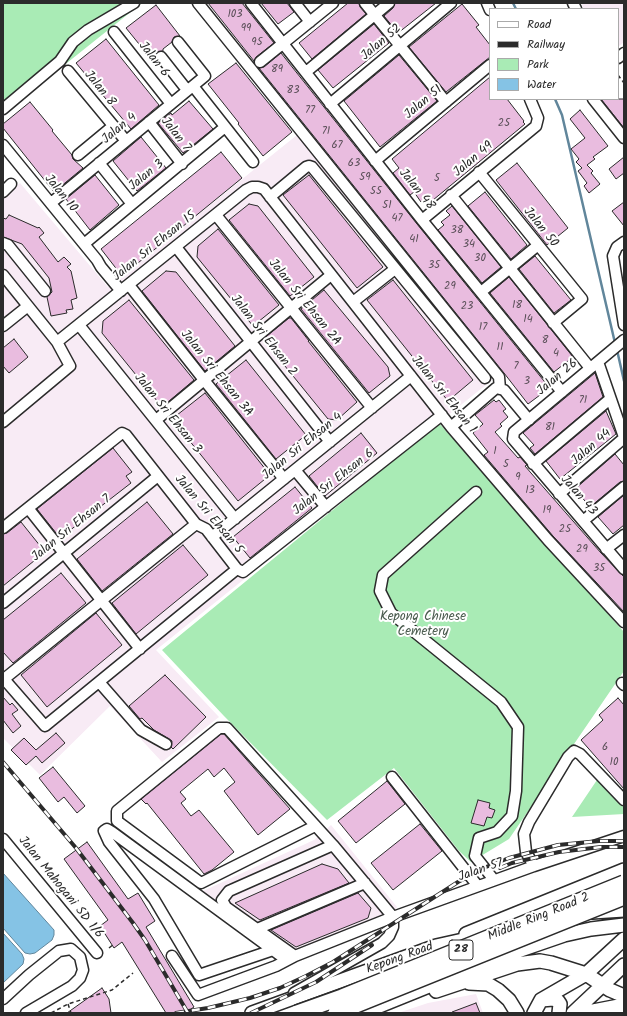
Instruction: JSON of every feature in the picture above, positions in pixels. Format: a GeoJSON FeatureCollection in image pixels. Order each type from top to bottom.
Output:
{"type":"FeatureCollection","features":[{"type":"Feature","properties":{"kind":"highway","name":"Middle Ring Road 2"},"geometry":{"type":"LineString","coordinates":[[297,1013],[342,997],[624,884]]}},
{"type":"Feature","properties":{"kind":"highway","name":"Middle Ring Road 2"},"geometry":{"type":"LineString","coordinates":[[336,1013],[624,896]]}},
{"type":"Feature","properties":{"kind":"main road"},"geometry":{"type":"LineString","coordinates":[[436,946],[624,870]]}},
{"type":"Feature","properties":{"kind":"main road","name":"Kepong Road"},"geometry":{"type":"LineString","coordinates":[[252,1013],[436,946],[589,913],[624,910]]}},
{"type":"Feature","properties":{"kind":"main road"},"geometry":{"type":"LineString","coordinates":[[459,979],[503,956],[564,935],[590,929],[624,926]]}},
{"type":"Feature","properties":{"kind":"main road"},"geometry":{"type":"LineString","coordinates":[[534,1013],[541,1000],[586,974],[624,939]]}},
{"type":"Feature","properties":{"kind":"main road"},"geometry":{"type":"LineString","coordinates":[[362,1013],[459,979],[517,964],[540,961],[586,974],[610,990],[624,996]]}},
{"type":"Feature","properties":{"kind":"main road"},"geometry":{"type":"LineString","coordinates":[[573,1013],[624,965]]}},
{"type":"Feature","properties":{"kind":"main road"},"geometry":{"type":"LineString","coordinates":[[459,979],[488,984],[509,1000],[517,1013]]}},
{"type":"Feature","properties":{"kind":"main road"},"geometry":{"type":"LineString","coordinates":[[541,1000],[553,998],[558,1001],[560,1004],[559,1013]]}},
{"type":"Feature","properties":{"kind":"main road"},"geometry":{"type":"LineString","coordinates":[[583,1013],[624,1005]]}},
{"type":"Feature","properties":{"kind":"street"},"geometry":{"type":"LineString","coordinates":[[3,109],[60,61],[73,42],[88,30],[134,3]]}},
{"type":"Feature","properties":{"kind":"street"},"geometry":{"type":"LineString","coordinates":[[198,3],[499,377],[500,388]]}},
{"type":"Feature","properties":{"kind":"street","name":"Jalan 48"},"geometry":{"type":"LineString","coordinates":[[252,3],[422,220],[562,392]]}},
{"type":"Feature","properties":{"kind":"street"},"geometry":{"type":"LineString","coordinates":[[295,3],[310,22]]}},
{"type":"Feature","properties":{"kind":"street"},"geometry":{"type":"LineString","coordinates":[[260,62],[333,3]]}},
{"type":"Feature","properties":{"kind":"street"},"geometry":{"type":"LineString","coordinates":[[364,3],[446,102]]}},
{"type":"Feature","properties":{"kind":"street"},"geometry":{"type":"LineString","coordinates":[[306,72],[389,3]]}},
{"type":"Feature","properties":{"kind":"street","name":"Jalan 52"},"geometry":{"type":"LineString","coordinates":[[330,104],[451,3]]}},
{"type":"Feature","properties":{"kind":"street","name":"Jalan 6"},"geometry":{"type":"LineString","coordinates":[[114,32],[171,104]]}},
{"type":"Feature","properties":{"kind":"street","name":"Jalan 4"},"geometry":{"type":"LineString","coordinates":[[50,203],[205,76],[178,42]]}},
{"type":"Feature","properties":{"kind":"street"},"geometry":{"type":"LineString","coordinates":[[161,57],[225,127],[253,162]]}},
{"type":"Feature","properties":{"kind":"street","name":"Jalan 51"},"geometry":{"type":"LineString","coordinates":[[375,161],[489,66]]}},
{"type":"Feature","properties":{"kind":"street","name":"Jalan 8"},"geometry":{"type":"LineString","coordinates":[[68,71],[126,141]]}},
{"type":"Feature","properties":{"kind":"street","name":"Jalan 49"},"geometry":{"type":"LineString","coordinates":[[422,220],[536,126],[538,118],[530,100]]}},
{"type":"Feature","properties":{"kind":"street"},"geometry":{"type":"LineString","coordinates":[[594,100],[624,138]]}},
{"type":"Feature","properties":{"kind":"street","name":"Jalan 7"},"geometry":{"type":"LineString","coordinates":[[149,122],[182,164]]}},
{"type":"Feature","properties":{"kind":"street"},"geometry":{"type":"LineString","coordinates":[[78,156],[113,126]]}},
{"type":"Feature","properties":{"kind":"street","name":"Jalan 3"},"geometry":{"type":"LineString","coordinates":[[84,244],[225,127]]}},
{"type":"Feature","properties":{"kind":"street","name":"Jalan 10"},"geometry":{"type":"LineString","coordinates":[[3,145],[97,260],[106,265],[125,288]]}},
{"type":"Feature","properties":{"kind":"street"},"geometry":{"type":"LineString","coordinates":[[99,163],[132,204]]}},
{"type":"Feature","properties":{"kind":"street"},"geometry":{"type":"LineString","coordinates":[[270,197],[306,167],[312,167],[485,378]]}},
{"type":"Feature","properties":{"kind":"street","name":"Jalan 50"},"geometry":{"type":"LineString","coordinates":[[479,172],[537,246],[582,299],[553,323]]}},
{"type":"Feature","properties":{"kind":"street"},"geometry":{"type":"LineString","coordinates":[[3,192],[11,184]]}},
{"type":"Feature","properties":{"kind":"street","name":"Jalan Sri Ehsan 1"},"geometry":{"type":"LineString","coordinates":[[246,190],[252,187],[264,189],[451,427],[548,540],[624,622]]}},
{"type":"Feature","properties":{"kind":"street","name":"Jalan Sri Ehsan 15"},"geometry":{"type":"LineString","coordinates":[[57,342],[246,190]]}},
{"type":"Feature","properties":{"kind":"street"},"geometry":{"type":"LineString","coordinates":[[451,196],[553,323],[597,363],[624,437]]}},
{"type":"Feature","properties":{"kind":"street","name":"Jalan Sri Ehsan 2A"},"geometry":{"type":"LineString","coordinates":[[216,215],[372,408]]}},
{"type":"Feature","properties":{"kind":"street"},"geometry":{"type":"LineString","coordinates":[[624,242],[614,251],[613,256],[624,325]]}},
{"type":"Feature","properties":{"kind":"street"},"geometry":{"type":"LineString","coordinates":[[3,243],[8,245],[45,291]]}},
{"type":"Feature","properties":{"kind":"street"},"geometry":{"type":"LineString","coordinates":[[481,292],[537,246]]}},
{"type":"Feature","properties":{"kind":"street","name":"Jalan Sri Ehsan 2"},"geometry":{"type":"LineString","coordinates":[[176,247],[330,442]]}},
{"type":"Feature","properties":{"kind":"street"},"geometry":{"type":"LineString","coordinates":[[353,302],[395,269]]}},
{"type":"Feature","properties":{"kind":"street"},"geometry":{"type":"LineString","coordinates":[[156,420],[331,274]]}},
{"type":"Feature","properties":{"kind":"street"},"geometry":{"type":"LineString","coordinates":[[3,275],[57,342],[70,366],[3,422]]}},
{"type":"Feature","properties":{"kind":"street","name":"Jalan Sri Ehsan 3A"},"geometry":{"type":"LineString","coordinates":[[125,288],[204,380],[284,479]]}},
{"type":"Feature","properties":{"kind":"street"},"geometry":{"type":"LineString","coordinates":[[3,326],[28,306]]}},
{"type":"Feature","properties":{"kind":"street","name":"Jalan Sri Ehsan 3"},"geometry":{"type":"LineString","coordinates":[[79,325],[235,519]]}},
{"type":"Feature","properties":{"kind":"street","name":"Jalan 26"},"geometry":{"type":"LineString","coordinates":[[513,439],[514,432],[623,340]]}},
{"type":"Feature","properties":{"kind":"street","name":"Jalan Sri Ehsan 4"},"geometry":{"type":"LineString","coordinates":[[212,537],[411,376]]}},
{"type":"Feature","properties":{"kind":"street"},"geometry":{"type":"LineString","coordinates":[[451,427],[496,388],[504,390],[529,420]]}},
{"type":"Feature","properties":{"kind":"street"},"geometry":{"type":"LineString","coordinates":[[533,464],[610,398]]}},
{"type":"Feature","properties":{"kind":"street","name":"Jalan Sri Ehsan 6"},"geometry":{"type":"LineString","coordinates":[[4,678],[45,726],[140,649],[240,571],[326,507],[442,414]]}},
{"type":"Feature","properties":{"kind":"street","name":"Jalan Sri Ehsan 5"},"geometry":{"type":"LineString","coordinates":[[28,508],[122,433],[126,435],[196,524],[206,529],[240,571]]}},
{"type":"Feature","properties":{"kind":"street","name":"Jalan 44"},"geometry":{"type":"LineString","coordinates":[[559,494],[624,437]]}},
{"type":"Feature","properties":{"kind":"street","name":"Jalan 43"},"geometry":{"type":"LineString","coordinates":[[513,439],[624,569]]}},
{"type":"Feature","properties":{"kind":"street"},"geometry":{"type":"LineString","coordinates":[[295,470],[326,507]]}},
{"type":"Feature","properties":{"kind":"street","name":"Jalan Sri Ehsan 7"},"geometry":{"type":"LineString","coordinates":[[3,603],[158,476]]}},
{"type":"Feature","properties":{"kind":"street"},"geometry":{"type":"LineString","coordinates":[[582,521],[624,487]]}},
{"type":"Feature","properties":{"kind":"street"},"geometry":{"type":"LineString","coordinates":[[476,492],[384,575],[380,592],[391,613],[501,702],[518,728],[516,791],[512,816],[497,832],[479,838],[475,856],[494,880]]}},
{"type":"Feature","properties":{"kind":"street"},"geometry":{"type":"LineString","coordinates":[[3,528],[28,508],[140,649]]}},
{"type":"Feature","properties":{"kind":"street"},"geometry":{"type":"LineString","coordinates":[[4,678],[102,601],[196,524]]}},
{"type":"Feature","properties":{"kind":"street"},"geometry":{"type":"LineString","coordinates":[[606,549],[624,535]]}},
{"type":"Feature","properties":{"kind":"street"},"geometry":{"type":"LineString","coordinates":[[99,682],[141,730],[166,744]]}},
{"type":"Feature","properties":{"kind":"street"},"geometry":{"type":"LineString","coordinates":[[273,1005],[382,943],[389,936],[393,927],[393,917],[333,845],[227,728],[219,728],[116,811],[117,821],[201,883],[315,826]]}},
{"type":"Feature","properties":{"kind":"street"},"geometry":{"type":"LineString","coordinates":[[534,866],[526,852],[524,834],[529,822],[570,754],[574,751],[580,754],[624,800]]}},
{"type":"Feature","properties":{"kind":"street"},"geometry":{"type":"LineString","coordinates":[[392,777],[477,885]]}},
{"type":"Feature","properties":{"kind":"street"},"geometry":{"type":"LineString","coordinates":[[273,950],[199,975],[154,899],[109,842],[104,831],[107,829],[112,832],[273,950],[281,956],[295,956]]}},
{"type":"Feature","properties":{"kind":"street","name":"Jalan 57"},"geometry":{"type":"LineString","coordinates":[[172,956],[198,995],[276,966],[295,956],[477,885],[624,836]]}},
{"type":"Feature","properties":{"kind":"street","name":"Jalan Mahogani SD 1/6"},"geometry":{"type":"LineString","coordinates":[[3,839],[96,953]]}},
{"type":"Feature","properties":{"kind":"street"},"geometry":{"type":"LineString","coordinates":[[295,956],[226,907],[222,900],[229,891],[333,845]]}},
{"type":"Feature","properties":{"kind":"street"},"geometry":{"type":"LineString","coordinates":[[257,929],[365,883]]}},
{"type":"Feature","properties":{"kind":"street"},"geometry":{"type":"LineString","coordinates":[[3,999],[28,975],[59,951],[71,950],[80,957],[83,970],[80,978],[72,986],[26,1013]]}},
{"type":"Feature","properties":{"kind":"path"},"geometry":{"type":"LineString","coordinates":[[109,948],[114,944]]}},
{"type":"Feature","properties":{"kind":"path"},"geometry":{"type":"LineString","coordinates":[[51,1013],[68,1004],[112,990],[133,973]]}},
{"type":"Feature","properties":{"kind":"path"},"geometry":{"type":"LineString","coordinates":[[68,1004],[71,1013]]}},
{"type":"Feature","properties":{"kind":"shaded area"},"geometry":{"type":"Polygon","coordinates":[[[581,3],[624,3],[624,42],[619,46],[619,8],[584,8],[581,3]]]}},
{"type":"Feature","properties":{"kind":"shaded area"},"geometry":{"type":"Polygon","coordinates":[[[297,135],[492,380],[156,650],[219,717],[162,762],[110,706],[40,775],[3,738],[3,198],[20,183],[108,287],[297,135]]]}},
{"type":"Feature","properties":{"kind":"shaded area"},"geometry":{"type":"Polygon","coordinates":[[[331,825],[397,907],[389,921],[294,960],[203,891],[314,840],[331,825]]]}},
{"type":"Feature","properties":{"kind":"shaded area"},"geometry":{"type":"Polygon","coordinates":[[[476,994],[483,1013],[398,1013],[428,1003],[476,994]]]}},
{"type":"Feature","properties":{"kind":"green space"},"geometry":{"type":"Polygon","coordinates":[[[3,3],[142,3],[3,114],[3,3]]]}},
{"type":"Feature","properties":{"kind":"green space","name":"Kepong Chinese Cemetery"},"geometry":{"type":"Polygon","coordinates":[[[439,423],[624,632],[624,671],[509,839],[471,862],[459,851],[394,768],[327,820],[224,716],[162,650],[439,423]]]}},
{"type":"Feature","properties":{"kind":"green space"},"geometry":{"type":"Polygon","coordinates":[[[597,780],[624,807],[624,814],[572,817],[597,780]]]}},
{"type":"Feature","properties":{"kind":"water"},"geometry":{"type":"Polygon","coordinates":[[[3,873],[54,930],[52,940],[35,953],[25,953],[3,928],[3,873]]]}},
{"type":"Feature","properties":{"kind":"water"},"geometry":{"type":"Polygon","coordinates":[[[3,933],[22,954],[24,959],[23,964],[3,983],[3,933]]]}},
{"type":"Feature","properties":{"kind":"building"},"geometry":{"type":"Polygon","coordinates":[[[208,3],[242,3],[274,43],[256,57],[254,61],[208,3]]]}},
{"type":"Feature","properties":{"kind":"building"},"geometry":{"type":"Polygon","coordinates":[[[261,3],[287,3],[294,12],[278,24],[261,3]]]}},
{"type":"Feature","properties":{"kind":"building"},"geometry":{"type":"Polygon","coordinates":[[[348,3],[359,3],[360,7],[366,14],[312,59],[299,43],[348,3]]]}},
{"type":"Feature","properties":{"kind":"building"},"geometry":{"type":"Polygon","coordinates":[[[395,3],[436,3],[398,33],[384,16],[393,8],[395,3]]]}},
{"type":"Feature","properties":{"kind":"building"},"geometry":{"type":"Polygon","coordinates":[[[462,4],[479,25],[476,27],[489,44],[489,58],[446,92],[409,47],[462,4]]]}},
{"type":"Feature","properties":{"kind":"building"},"geometry":{"type":"Polygon","coordinates":[[[156,5],[180,36],[174,37],[172,42],[163,49],[163,51],[157,52],[155,58],[152,60],[126,28],[156,5]]]}},
{"type":"Feature","properties":{"kind":"building"},"geometry":{"type":"Polygon","coordinates":[[[374,24],[389,43],[333,88],[318,70],[374,24]]]}},
{"type":"Feature","properties":{"kind":"building"},"geometry":{"type":"Polygon","coordinates":[[[106,39],[159,105],[131,129],[76,63],[106,39]]]}},
{"type":"Feature","properties":{"kind":"building"},"geometry":{"type":"Polygon","coordinates":[[[281,53],[544,381],[546,384],[541,388],[544,392],[528,404],[259,68],[264,67],[281,53]]]}},
{"type":"Feature","properties":{"kind":"building"},"geometry":{"type":"Polygon","coordinates":[[[399,55],[437,101],[380,147],[344,101],[399,55]]]}},
{"type":"Feature","properties":{"kind":"building"},"geometry":{"type":"Polygon","coordinates":[[[236,63],[292,132],[263,156],[208,84],[236,63]]]}},
{"type":"Feature","properties":{"kind":"building"},"geometry":{"type":"Polygon","coordinates":[[[489,78],[489,100],[508,100],[525,124],[427,205],[423,200],[421,202],[414,192],[410,195],[393,173],[399,168],[392,159],[489,78]]]}},
{"type":"Feature","properties":{"kind":"building"},"geometry":{"type":"Polygon","coordinates":[[[624,99],[624,128],[602,100],[624,99]]]}},
{"type":"Feature","properties":{"kind":"building"},"geometry":{"type":"Polygon","coordinates":[[[189,101],[213,129],[183,153],[158,123],[171,113],[172,115],[189,101]]]}},
{"type":"Feature","properties":{"kind":"building"},"geometry":{"type":"Polygon","coordinates":[[[30,102],[72,155],[73,159],[83,168],[54,192],[3,128],[3,124],[30,102]]]}},
{"type":"Feature","properties":{"kind":"building"},"geometry":{"type":"Polygon","coordinates":[[[580,110],[608,146],[593,157],[595,159],[587,165],[593,171],[591,173],[600,184],[589,193],[584,186],[587,183],[578,171],[582,168],[576,162],[579,159],[571,149],[585,138],[570,119],[580,110]]]}},
{"type":"Feature","properties":{"kind":"building"},"geometry":{"type":"Polygon","coordinates":[[[141,137],[166,168],[137,191],[113,161],[141,137]]]}},
{"type":"Feature","properties":{"kind":"building"},"geometry":{"type":"Polygon","coordinates":[[[221,152],[242,178],[122,276],[101,249],[221,152]]]}},
{"type":"Feature","properties":{"kind":"building"},"geometry":{"type":"Polygon","coordinates":[[[624,157],[624,173],[616,179],[609,169],[624,157]]]}},
{"type":"Feature","properties":{"kind":"building"},"geometry":{"type":"Polygon","coordinates":[[[517,163],[568,228],[547,245],[496,180],[517,163]]]}},
{"type":"Feature","properties":{"kind":"building"},"geometry":{"type":"Polygon","coordinates":[[[95,175],[119,205],[90,230],[66,199],[95,175]]]}},
{"type":"Feature","properties":{"kind":"building"},"geometry":{"type":"Polygon","coordinates":[[[309,175],[383,267],[357,288],[283,195],[309,175]]]}},
{"type":"Feature","properties":{"kind":"building"},"geometry":{"type":"Polygon","coordinates":[[[485,192],[527,245],[511,259],[468,206],[485,192]]]}},
{"type":"Feature","properties":{"kind":"building"},"geometry":{"type":"Polygon","coordinates":[[[624,202],[624,226],[612,211],[624,202]]]}},
{"type":"Feature","properties":{"kind":"building"},"geometry":{"type":"Polygon","coordinates":[[[249,204],[258,206],[314,277],[290,296],[229,220],[249,204]]]}},
{"type":"Feature","properties":{"kind":"building"},"geometry":{"type":"Polygon","coordinates":[[[452,206],[501,267],[482,283],[438,230],[444,225],[441,222],[450,215],[446,211],[452,206]]]}},
{"type":"Feature","properties":{"kind":"building"},"geometry":{"type":"Polygon","coordinates":[[[9,215],[38,228],[39,227],[44,233],[39,237],[58,262],[64,257],[71,264],[67,267],[71,271],[77,298],[71,300],[73,309],[66,310],[67,313],[51,316],[47,297],[52,292],[49,278],[22,244],[3,237],[3,218],[6,219],[9,215]]]}},
{"type":"Feature","properties":{"kind":"building"},"geometry":{"type":"Polygon","coordinates":[[[218,229],[279,305],[253,326],[197,257],[198,246],[218,229]]]}},
{"type":"Feature","properties":{"kind":"building"},"geometry":{"type":"Polygon","coordinates":[[[535,256],[571,300],[554,313],[519,269],[535,256]]]}},
{"type":"Feature","properties":{"kind":"building"},"geometry":{"type":"Polygon","coordinates":[[[166,271],[176,272],[235,346],[205,371],[142,291],[166,271]]]}},
{"type":"Feature","properties":{"kind":"building"},"geometry":{"type":"Polygon","coordinates":[[[509,277],[573,357],[554,372],[490,293],[509,277]]]}},
{"type":"Feature","properties":{"kind":"building"},"geometry":{"type":"Polygon","coordinates":[[[393,280],[473,380],[448,401],[367,300],[393,280]]]}},
{"type":"Feature","properties":{"kind":"building"},"geometry":{"type":"Polygon","coordinates":[[[324,290],[388,367],[390,376],[369,393],[301,309],[324,290]]]}},
{"type":"Feature","properties":{"kind":"building"},"geometry":{"type":"Polygon","coordinates":[[[129,300],[194,380],[162,407],[102,333],[103,321],[129,300]]]}},
{"type":"Feature","properties":{"kind":"building"},"geometry":{"type":"Polygon","coordinates":[[[291,318],[357,402],[337,420],[328,419],[263,339],[291,318]]]}},
{"type":"Feature","properties":{"kind":"building"},"geometry":{"type":"Polygon","coordinates":[[[14,339],[28,357],[9,373],[3,366],[3,348],[14,339]]]}},
{"type":"Feature","properties":{"kind":"building"},"geometry":{"type":"Polygon","coordinates":[[[246,360],[306,435],[276,459],[216,384],[246,360]]]}},
{"type":"Feature","properties":{"kind":"building"},"geometry":{"type":"Polygon","coordinates":[[[595,373],[603,397],[535,454],[530,448],[534,445],[523,433],[595,373]]]}},
{"type":"Feature","properties":{"kind":"building"},"geometry":{"type":"Polygon","coordinates":[[[205,393],[270,475],[238,501],[172,419],[205,393]]]}},
{"type":"Feature","properties":{"kind":"building"},"geometry":{"type":"Polygon","coordinates":[[[494,400],[496,402],[499,400],[506,409],[503,411],[508,417],[500,424],[502,426],[495,432],[518,458],[520,457],[527,465],[525,466],[531,473],[624,577],[624,612],[553,536],[484,455],[488,452],[473,433],[483,424],[475,415],[494,400]]]}},
{"type":"Feature","properties":{"kind":"building"},"geometry":{"type":"Polygon","coordinates":[[[606,411],[616,434],[560,479],[546,461],[606,411]]]}},
{"type":"Feature","properties":{"kind":"building"},"geometry":{"type":"Polygon","coordinates":[[[361,433],[377,453],[325,496],[309,476],[361,433]]]}},
{"type":"Feature","properties":{"kind":"building"},"geometry":{"type":"Polygon","coordinates":[[[113,448],[132,472],[126,476],[131,483],[60,538],[37,509],[113,448]]]}},
{"type":"Feature","properties":{"kind":"building"},"geometry":{"type":"Polygon","coordinates":[[[615,454],[624,465],[624,481],[620,482],[590,507],[575,489],[615,454]]]}},
{"type":"Feature","properties":{"kind":"building"},"geometry":{"type":"Polygon","coordinates":[[[295,487],[312,508],[250,558],[233,537],[295,487]]]}},
{"type":"Feature","properties":{"kind":"building"},"geometry":{"type":"Polygon","coordinates":[[[624,495],[624,525],[613,534],[598,517],[624,495]]]}},
{"type":"Feature","properties":{"kind":"building"},"geometry":{"type":"Polygon","coordinates":[[[147,502],[173,534],[102,591],[77,559],[147,502]]]}},
{"type":"Feature","properties":{"kind":"building"},"geometry":{"type":"Polygon","coordinates":[[[21,522],[45,552],[3,586],[3,534],[7,533],[21,522]]]}},
{"type":"Feature","properties":{"kind":"building"},"geometry":{"type":"Polygon","coordinates":[[[183,545],[208,575],[136,634],[112,603],[183,545]]]}},
{"type":"Feature","properties":{"kind":"building"},"geometry":{"type":"Polygon","coordinates":[[[61,573],[86,603],[13,663],[3,652],[3,620],[61,573]]]}},
{"type":"Feature","properties":{"kind":"building"},"geometry":{"type":"Polygon","coordinates":[[[96,613],[122,645],[47,707],[21,675],[96,613]]]}},
{"type":"Feature","properties":{"kind":"building"},"geometry":{"type":"Polygon","coordinates":[[[165,675],[206,717],[173,749],[171,747],[172,741],[154,730],[142,718],[140,719],[129,706],[165,675]]]}},
{"type":"Feature","properties":{"kind":"building"},"geometry":{"type":"Polygon","coordinates":[[[3,697],[10,705],[12,703],[18,710],[12,714],[21,726],[13,733],[3,720],[3,697]]]}},
{"type":"Feature","properties":{"kind":"building"},"geometry":{"type":"Polygon","coordinates":[[[618,698],[624,705],[624,789],[581,740],[603,720],[599,715],[618,698]]]}},
{"type":"Feature","properties":{"kind":"building"},"geometry":{"type":"Polygon","coordinates":[[[56,733],[65,743],[42,763],[36,756],[26,765],[11,750],[24,738],[36,750],[56,733]]]}},
{"type":"Feature","properties":{"kind":"building"},"geometry":{"type":"Polygon","coordinates":[[[221,734],[224,734],[290,809],[258,835],[224,791],[235,782],[224,768],[214,777],[208,769],[180,792],[186,799],[181,803],[191,816],[199,810],[234,852],[212,870],[204,874],[147,803],[146,804],[141,799],[221,734]]]}},
{"type":"Feature","properties":{"kind":"building"},"geometry":{"type":"Polygon","coordinates":[[[53,767],[85,806],[77,813],[64,797],[58,802],[39,778],[53,767]]]}},
{"type":"Feature","properties":{"kind":"building"},"geometry":{"type":"Polygon","coordinates":[[[387,781],[405,804],[356,843],[338,821],[387,781]]]}},
{"type":"Feature","properties":{"kind":"building"},"geometry":{"type":"Polygon","coordinates":[[[478,800],[490,803],[489,808],[495,810],[492,818],[487,817],[484,826],[471,823],[478,800]]]}},
{"type":"Feature","properties":{"kind":"building"},"geometry":{"type":"Polygon","coordinates":[[[420,824],[442,851],[393,890],[371,863],[420,824]]]}},
{"type":"Feature","properties":{"kind":"building"},"geometry":{"type":"Polygon","coordinates":[[[87,842],[128,899],[138,893],[155,921],[146,927],[194,1007],[185,1013],[166,1013],[122,942],[114,948],[100,926],[108,920],[64,859],[87,842]]]}},
{"type":"Feature","properties":{"kind":"building"},"geometry":{"type":"Polygon","coordinates":[[[322,864],[338,869],[349,883],[260,920],[235,903],[322,864]]]}},
{"type":"Feature","properties":{"kind":"building"},"geometry":{"type":"Polygon","coordinates":[[[358,893],[371,908],[368,918],[296,947],[271,930],[358,893]]]}},
{"type":"Feature","properties":{"kind":"building"},"geometry":{"type":"Polygon","coordinates":[[[102,988],[109,999],[111,1013],[67,1013],[102,988]]]}},
{"type":"Feature","properties":{"kind":"building"},"geometry":{"type":"Polygon","coordinates":[[[476,1003],[480,1013],[452,1013],[452,1012],[476,1003]]]}},
{"type":"Feature","properties":{"kind":"waterway"},"geometry":{"type":"LineString","coordinates":[[513,3],[516,8]]}},
{"type":"Feature","properties":{"kind":"waterway"},"geometry":{"type":"LineString","coordinates":[[555,100],[562,115],[615,343]]}},
{"type":"Feature","properties":{"kind":"waterway"},"geometry":{"type":"LineString","coordinates":[[617,350],[624,381]]}},
{"type":"Feature","properties":{"kind":"railway"},"geometry":{"type":"LineString","coordinates":[[3,762],[76,848],[133,923],[145,940],[188,1013]]}},
{"type":"Feature","properties":{"kind":"railway"},"geometry":{"type":"LineString","coordinates":[[176,1013],[208,1008],[250,998],[280,988],[306,976],[333,962],[458,882],[486,867],[509,858],[558,845],[599,841],[624,841]]}},
{"type":"Feature","properties":{"kind":"railway"},"geometry":{"type":"LineString","coordinates":[[500,868],[512,863],[559,852],[601,847],[624,847]]}},
{"type":"Feature","properties":{"kind":"railway"},"geometry":{"type":"LineString","coordinates":[[251,1013],[316,982],[372,945]]}}]}
